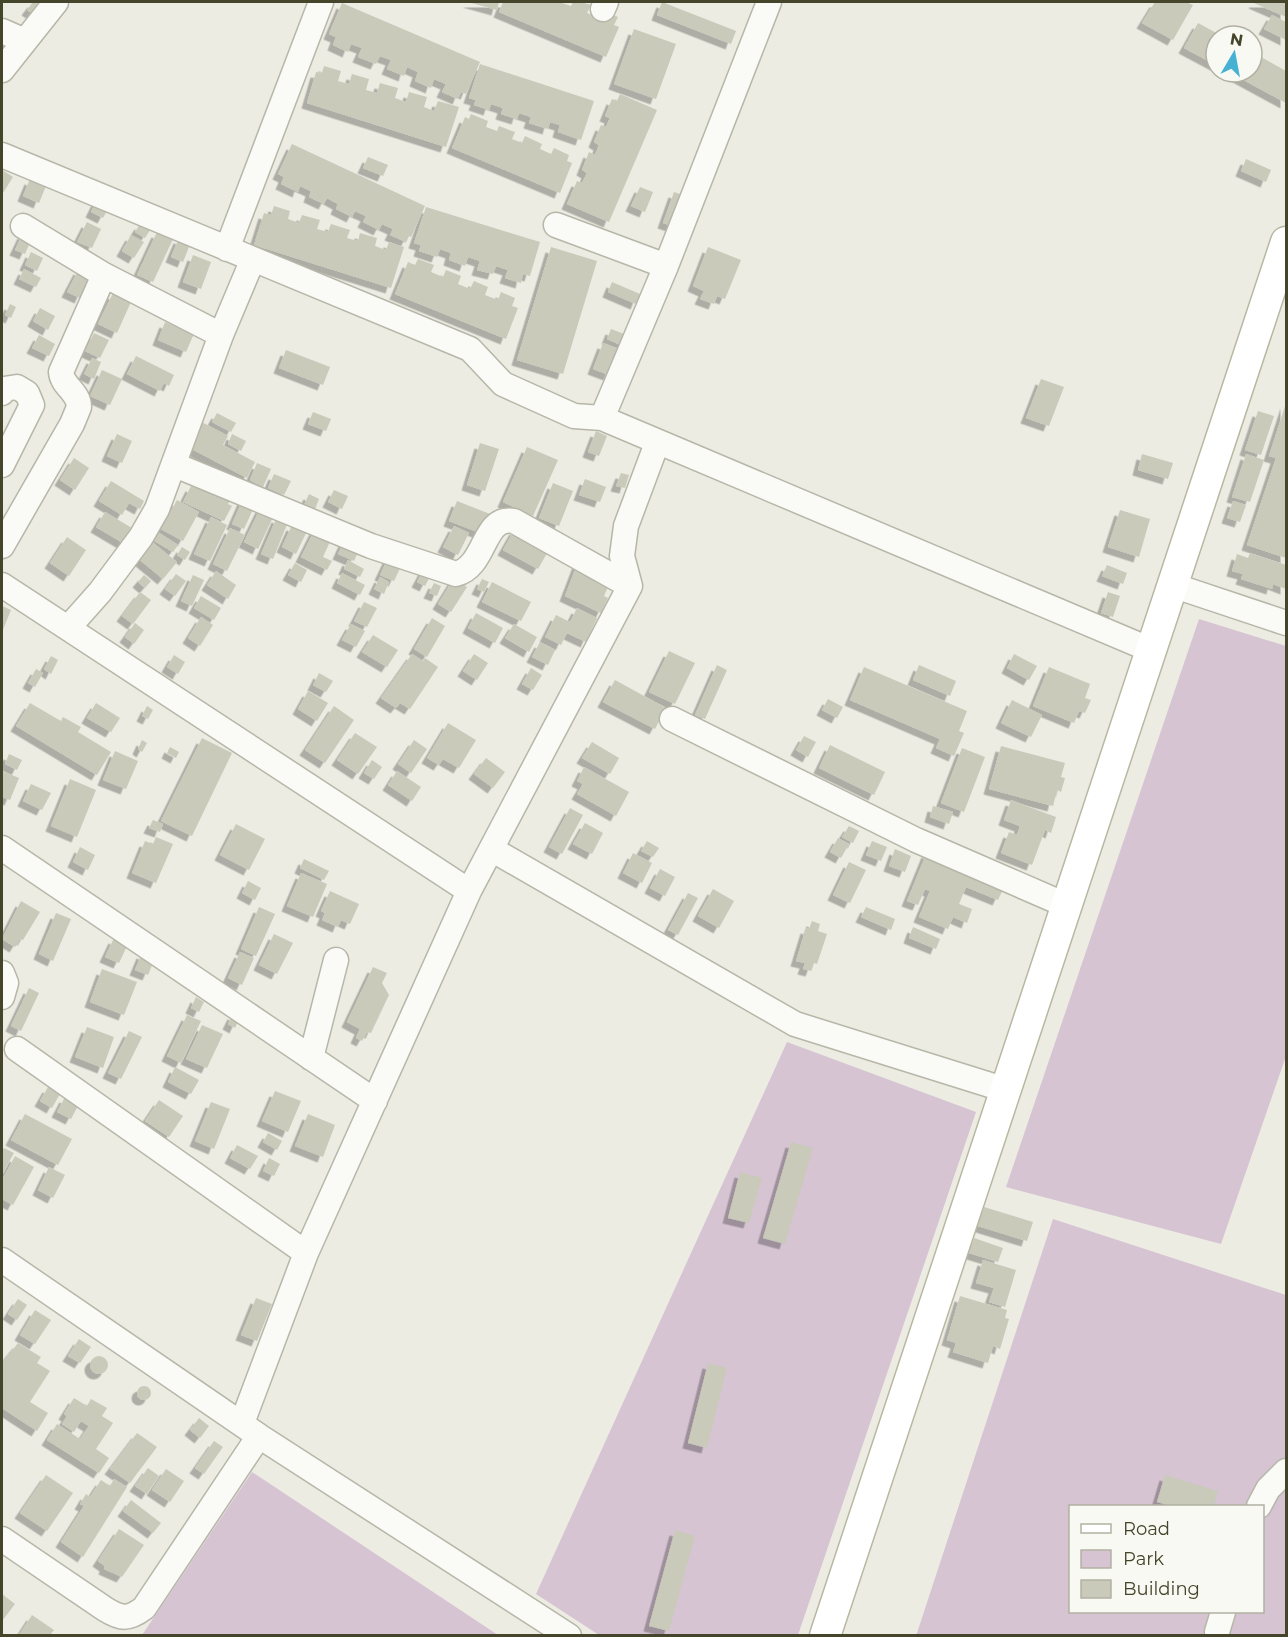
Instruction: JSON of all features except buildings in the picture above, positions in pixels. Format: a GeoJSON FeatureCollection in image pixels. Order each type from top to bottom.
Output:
{"type":"FeatureCollection","features":[{"type":"Feature","properties":{"kind":"main road"},"geometry":{"type":"LineString","coordinates":[[825,1635],[1287,242]]}},
{"type":"Feature","properties":{"kind":"street"},"geometry":{"type":"LineString","coordinates":[[2,70],[56,2]]}},
{"type":"Feature","properties":{"kind":"street"},"geometry":{"type":"LineString","coordinates":[[227,249],[321,2]]}},
{"type":"Feature","properties":{"kind":"street"},"geometry":{"type":"LineString","coordinates":[[602,418],[666,266],[769,2]]}},
{"type":"Feature","properties":{"kind":"street"},"geometry":{"type":"LineString","coordinates":[[2,30],[25,41]]}},
{"type":"Feature","properties":{"kind":"street"},"geometry":{"type":"LineString","coordinates":[[2,155],[470,349],[503,384],[574,416],[602,418],[1151,650]]}},
{"type":"Feature","properties":{"kind":"street"},"geometry":{"type":"LineString","coordinates":[[556,225],[666,266]]}},
{"type":"Feature","properties":{"kind":"street"},"geometry":{"type":"LineString","coordinates":[[23,226],[104,275],[221,335]]}},
{"type":"Feature","properties":{"kind":"street"},"geometry":{"type":"LineString","coordinates":[[68,628],[100,592],[141,537],[175,465],[221,335],[253,259]]}},
{"type":"Feature","properties":{"kind":"street"},"geometry":{"type":"LineString","coordinates":[[2,546],[72,424],[79,407],[74,392],[62,378],[61,372],[104,275]]}},
{"type":"Feature","properties":{"kind":"street"},"geometry":{"type":"LineString","coordinates":[[2,393],[4,389],[17,387],[27,393],[32,405],[2,465]]}},
{"type":"Feature","properties":{"kind":"street"},"geometry":{"type":"LineString","coordinates":[[2,1539],[121,1618],[132,1617],[144,1608],[250,1429],[306,1253],[469,891],[493,850],[630,586],[622,556],[626,525],[657,443]]}},
{"type":"Feature","properties":{"kind":"street"},"geometry":{"type":"LineString","coordinates":[[175,465],[371,546],[456,574],[466,572],[474,564],[495,524],[504,519],[514,521],[630,586]]}},
{"type":"Feature","properties":{"kind":"street"},"geometry":{"type":"LineString","coordinates":[[2,585],[469,891]]}},
{"type":"Feature","properties":{"kind":"street"},"geometry":{"type":"LineString","coordinates":[[1172,585],[1287,622]]}},
{"type":"Feature","properties":{"kind":"street"},"geometry":{"type":"LineString","coordinates":[[672,719],[916,840],[1068,906]]}},
{"type":"Feature","properties":{"kind":"street"},"geometry":{"type":"LineString","coordinates":[[2,848],[375,1101]]}},
{"type":"Feature","properties":{"kind":"street"},"geometry":{"type":"LineString","coordinates":[[493,850],[795,1024],[1006,1089]]}},
{"type":"Feature","properties":{"kind":"street"},"geometry":{"type":"LineString","coordinates":[[311,1058],[336,960]]}},
{"type":"Feature","properties":{"kind":"street"},"geometry":{"type":"LineString","coordinates":[[2,973],[6,983],[2,996]]}},
{"type":"Feature","properties":{"kind":"street"},"geometry":{"type":"LineString","coordinates":[[17,1049],[306,1253]]}},
{"type":"Feature","properties":{"kind":"street"},"geometry":{"type":"LineString","coordinates":[[2,1260],[250,1429],[569,1635]]}},
{"type":"Feature","properties":{"kind":"street"},"geometry":{"type":"LineString","coordinates":[[1259,1505],[1268,1488],[1287,1471]]}},
{"type":"Feature","properties":{"kind":"green space"},"geometry":{"type":"Polygon","coordinates":[[[1199,619],[1286,646],[1286,1056],[1221,1244],[1006,1187],[1199,619]]]}},
{"type":"Feature","properties":{"kind":"green space"},"geometry":{"type":"Polygon","coordinates":[[[787,1042],[976,1112],[798,1635],[599,1635],[536,1594],[787,1042]]]}},
{"type":"Feature","properties":{"kind":"green space"},"geometry":{"type":"Polygon","coordinates":[[[1053,1219],[1286,1295],[1286,1635],[916,1636],[1053,1219]]]}},
{"type":"Feature","properties":{"kind":"green space"},"geometry":{"type":"Polygon","coordinates":[[[252,1472],[498,1635],[142,1635],[252,1472]]]}}]}
